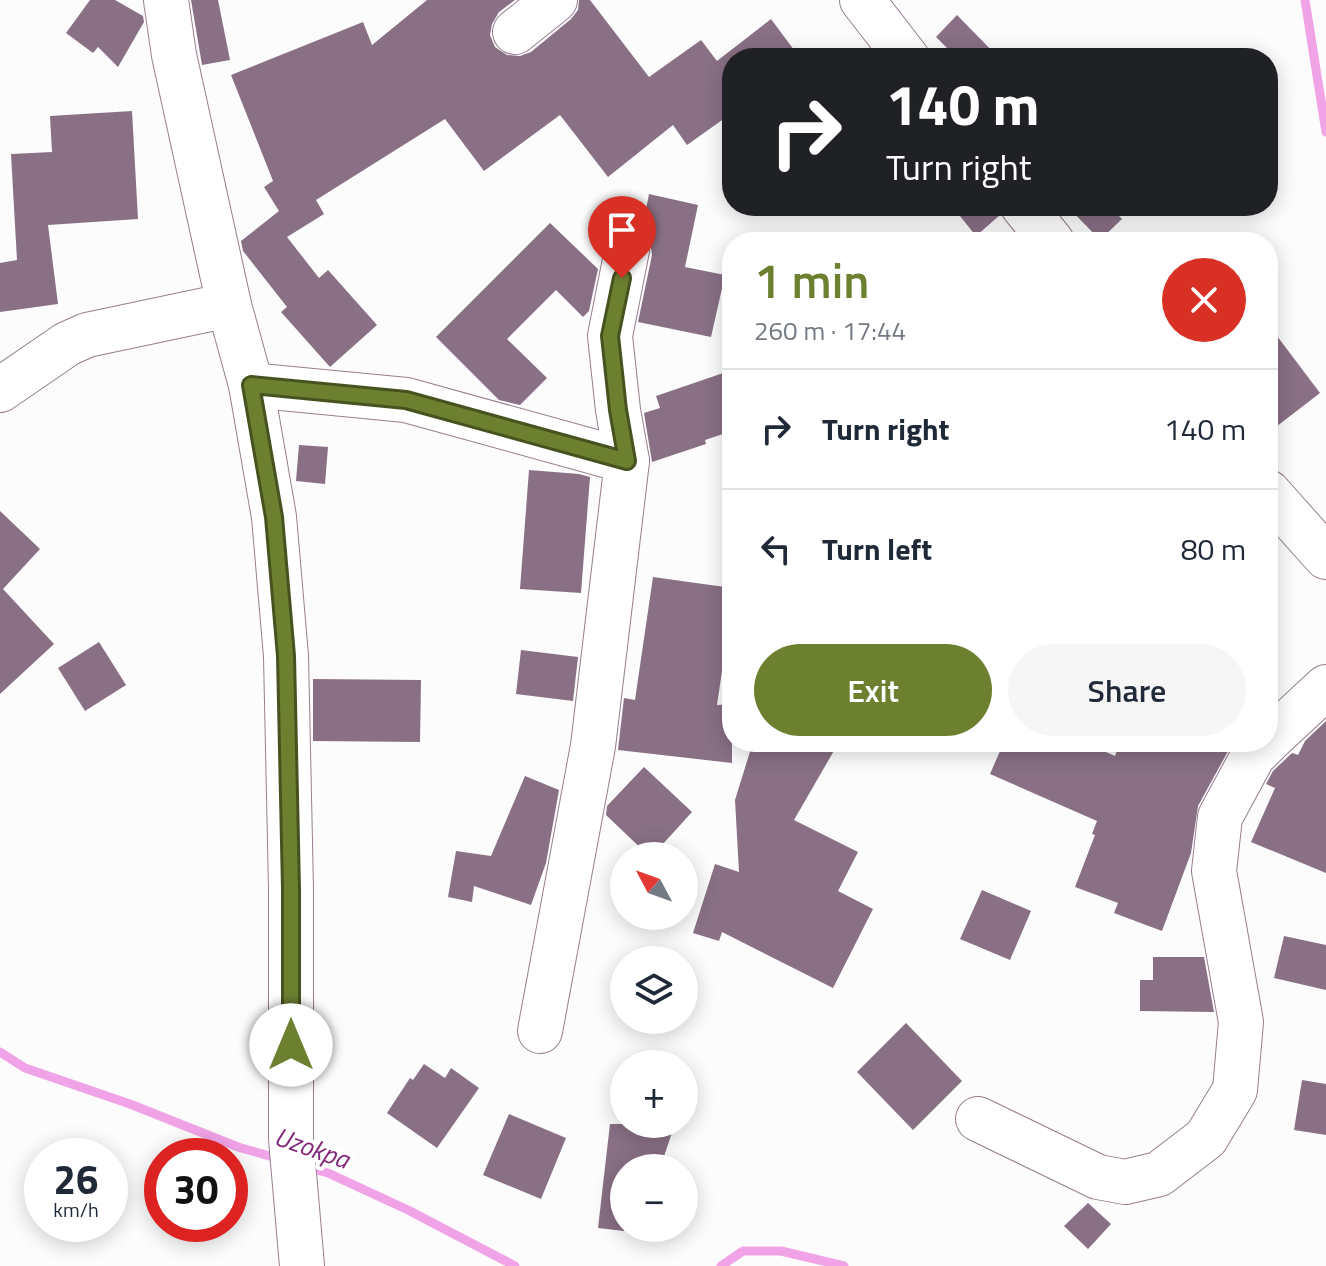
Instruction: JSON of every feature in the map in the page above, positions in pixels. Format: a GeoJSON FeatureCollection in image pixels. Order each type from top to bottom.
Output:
{"type":"FeatureCollection","features":[{"type":"Feature","properties":{"kind":"street"},"geometry":{"type":"LineString","coordinates":[[166,0],[174,55],[229,305],[251,385],[274,517],[286,656],[291,889],[291,1139],[302,1266]]}},
{"type":"Feature","properties":{"kind":"street"},"geometry":{"type":"LineString","coordinates":[[515,32],[555,0]]}},
{"type":"Feature","properties":{"kind":"street"},"geometry":{"type":"LineString","coordinates":[[862,0],[899,48]]}},
{"type":"Feature","properties":{"kind":"street"},"geometry":{"type":"LineString","coordinates":[[1031,216],[1044,232]]}},
{"type":"Feature","properties":{"kind":"street"},"geometry":{"type":"LineString","coordinates":[[540,1031],[593,746],[627,461],[610,336],[627,250]]}},
{"type":"Feature","properties":{"kind":"street"},"geometry":{"type":"LineString","coordinates":[[0,390],[67,344],[87,335],[229,305]]}},
{"type":"Feature","properties":{"kind":"street"},"geometry":{"type":"LineString","coordinates":[[251,385],[406,400],[627,461]]}},
{"type":"Feature","properties":{"kind":"street"},"geometry":{"type":"LineString","coordinates":[[1278,503],[1326,557]]}},
{"type":"Feature","properties":{"kind":"street"},"geometry":{"type":"LineString","coordinates":[[1278,733],[1326,687]]}},
{"type":"Feature","properties":{"kind":"street"},"geometry":{"type":"LineString","coordinates":[[978,1119],[1098,1177],[1125,1182],[1159,1174],[1206,1138],[1235,1090],[1241,1022],[1214,871],[1220,817],[1257,752]]}},
{"type":"Feature","properties":{"kind":"building"},"geometry":{"type":"Polygon","coordinates":[[[90,0],[115,0],[143,16],[144,22],[118,67],[98,47],[93,53],[66,33],[90,0]]]}},
{"type":"Feature","properties":{"kind":"building"},"geometry":{"type":"Polygon","coordinates":[[[191,0],[218,0],[230,60],[202,65],[191,0]]]}},
{"type":"Feature","properties":{"kind":"building"},"geometry":{"type":"Polygon","coordinates":[[[427,0],[515,0],[499,12],[490,35],[495,47],[507,55],[520,56],[531,52],[571,19],[578,10],[579,0],[590,0],[649,77],[701,40],[717,61],[722,57],[722,120],[687,145],[673,125],[608,177],[560,115],[484,171],[445,119],[316,200],[324,214],[287,237],[319,278],[328,270],[377,325],[330,367],[281,312],[287,307],[243,251],[241,241],[279,211],[264,187],[273,181],[231,75],[363,22],[372,45],[427,0]]]}},
{"type":"Feature","properties":{"kind":"building"},"geometry":{"type":"Polygon","coordinates":[[[957,15],[989,48],[947,48],[936,37],[957,15]]]}},
{"type":"Feature","properties":{"kind":"building"},"geometry":{"type":"Polygon","coordinates":[[[771,19],[793,48],[734,48],[771,19]]]}},
{"type":"Feature","properties":{"kind":"building"},"geometry":{"type":"Polygon","coordinates":[[[132,111],[138,219],[48,225],[58,304],[0,312],[0,263],[17,260],[11,154],[52,152],[50,116],[132,111]]]}},
{"type":"Feature","properties":{"kind":"building"},"geometry":{"type":"Polygon","coordinates":[[[649,194],[698,205],[685,267],[722,274],[722,288],[711,337],[638,322],[652,255],[650,241],[642,230],[649,194]]]}},
{"type":"Feature","properties":{"kind":"building"},"geometry":{"type":"Polygon","coordinates":[[[960,216],[999,216],[981,232],[973,232],[960,216]]]}},
{"type":"Feature","properties":{"kind":"building"},"geometry":{"type":"Polygon","coordinates":[[[1077,216],[1119,216],[1122,219],[1108,232],[1092,232],[1077,216]]]}},
{"type":"Feature","properties":{"kind":"building"},"geometry":{"type":"Polygon","coordinates":[[[550,223],[598,269],[589,311],[583,317],[556,290],[507,339],[547,378],[520,405],[499,400],[436,337],[550,223]]]}},
{"type":"Feature","properties":{"kind":"building"},"geometry":{"type":"Polygon","coordinates":[[[1278,337],[1320,393],[1278,425],[1278,337]]]}},
{"type":"Feature","properties":{"kind":"building"},"geometry":{"type":"Polygon","coordinates":[[[722,373],[722,434],[705,440],[706,444],[652,462],[644,413],[660,408],[656,396],[722,373]]]}},
{"type":"Feature","properties":{"kind":"building"},"geometry":{"type":"Polygon","coordinates":[[[299,445],[328,447],[325,484],[296,481],[299,445]]]}},
{"type":"Feature","properties":{"kind":"building"},"geometry":{"type":"Polygon","coordinates":[[[529,470],[590,477],[581,593],[520,589],[529,470]]]}},
{"type":"Feature","properties":{"kind":"building"},"geometry":{"type":"Polygon","coordinates":[[[0,511],[40,549],[3,589],[54,644],[0,694],[0,511]]]}},
{"type":"Feature","properties":{"kind":"building"},"geometry":{"type":"Polygon","coordinates":[[[653,577],[722,587],[722,671],[717,705],[722,705],[722,752],[732,752],[732,763],[618,750],[624,698],[635,700],[653,577]]]}},
{"type":"Feature","properties":{"kind":"building"},"geometry":{"type":"Polygon","coordinates":[[[99,642],[126,685],[85,711],[58,668],[99,642]]]}},
{"type":"Feature","properties":{"kind":"building"},"geometry":{"type":"Polygon","coordinates":[[[521,650],[578,657],[573,701],[516,694],[521,650]]]}},
{"type":"Feature","properties":{"kind":"building"},"geometry":{"type":"Polygon","coordinates":[[[313,679],[421,680],[420,742],[313,741],[313,679]]]}},
{"type":"Feature","properties":{"kind":"building"},"geometry":{"type":"Polygon","coordinates":[[[1326,721],[1326,873],[1251,842],[1275,788],[1266,784],[1273,771],[1292,753],[1298,755],[1305,741],[1326,721]]]}},
{"type":"Feature","properties":{"kind":"building"},"geometry":{"type":"Polygon","coordinates":[[[750,752],[833,752],[794,820],[858,852],[838,891],[873,909],[833,988],[722,932],[719,941],[693,933],[698,930],[698,917],[715,864],[739,872],[735,800],[750,752]]]}},
{"type":"Feature","properties":{"kind":"building"},"geometry":{"type":"Polygon","coordinates":[[[1000,752],[1106,752],[1115,756],[1116,752],[1228,752],[1198,806],[1191,853],[1162,931],[1114,913],[1118,903],[1075,887],[1095,835],[1092,834],[1097,821],[990,774],[1000,752]]]}},
{"type":"Feature","properties":{"kind":"building"},"geometry":{"type":"Polygon","coordinates":[[[644,767],[692,812],[665,842],[634,842],[606,815],[607,806],[644,767]]]}},
{"type":"Feature","properties":{"kind":"building"},"geometry":{"type":"Polygon","coordinates":[[[525,776],[559,790],[546,863],[531,905],[474,886],[472,902],[448,897],[456,851],[491,856],[525,776]]]}},
{"type":"Feature","properties":{"kind":"building"},"geometry":{"type":"Polygon","coordinates":[[[982,890],[1031,911],[1010,960],[960,939],[982,890]]]}},
{"type":"Feature","properties":{"kind":"building"},"geometry":{"type":"Polygon","coordinates":[[[1284,936],[1326,945],[1326,990],[1274,978],[1284,936]]]}},
{"type":"Feature","properties":{"kind":"building"},"geometry":{"type":"Polygon","coordinates":[[[1153,957],[1204,957],[1214,1012],[1140,1011],[1140,980],[1153,980],[1153,957]]]}},
{"type":"Feature","properties":{"kind":"building"},"geometry":{"type":"Polygon","coordinates":[[[906,1023],[962,1081],[913,1130],[857,1072],[906,1023]]]}},
{"type":"Feature","properties":{"kind":"building"},"geometry":{"type":"Polygon","coordinates":[[[424,1064],[445,1078],[451,1068],[479,1088],[437,1148],[387,1113],[410,1078],[413,1080],[424,1064]]]}},
{"type":"Feature","properties":{"kind":"building"},"geometry":{"type":"Polygon","coordinates":[[[1302,1080],[1326,1084],[1326,1135],[1294,1130],[1302,1080]]]}},
{"type":"Feature","properties":{"kind":"building"},"geometry":{"type":"Polygon","coordinates":[[[509,1114],[566,1138],[541,1199],[483,1175],[509,1114]]]}},
{"type":"Feature","properties":{"kind":"building"},"geometry":{"type":"Polygon","coordinates":[[[610,1124],[610,1138],[670,1138],[665,1154],[610,1154],[610,1229],[598,1228],[610,1124]]]}},
{"type":"Feature","properties":{"kind":"building"},"geometry":{"type":"Polygon","coordinates":[[[1088,1203],[1111,1224],[1088,1249],[1064,1226],[1088,1203]]]}},
{"type":"Feature","properties":{"kind":"waterway"},"geometry":{"type":"LineString","coordinates":[[1305,0],[1326,132]]}},
{"type":"Feature","properties":{"kind":"waterway","name":"Uzokpa"},"geometry":{"type":"LineString","coordinates":[[0,1052],[25,1068],[130,1104],[238,1147],[280,1159]]}},
{"type":"Feature","properties":{"kind":"waterway","name":"Uzokpa"},"geometry":{"type":"LineString","coordinates":[[306,1167],[328,1173],[408,1210],[515,1266]]}},
{"type":"Feature","properties":{"kind":"waterway","name":"Uzokpa"},"geometry":{"type":"LineString","coordinates":[[721,1266],[743,1251],[781,1251],[844,1266]]}},
{"type":"Feature","properties":{"kind":"route"},"geometry":{"type":"LineString","coordinates":[[291,1045],[286,656],[274,517],[251,385],[406,400],[627,461],[610,336],[622,278]]}}]}
